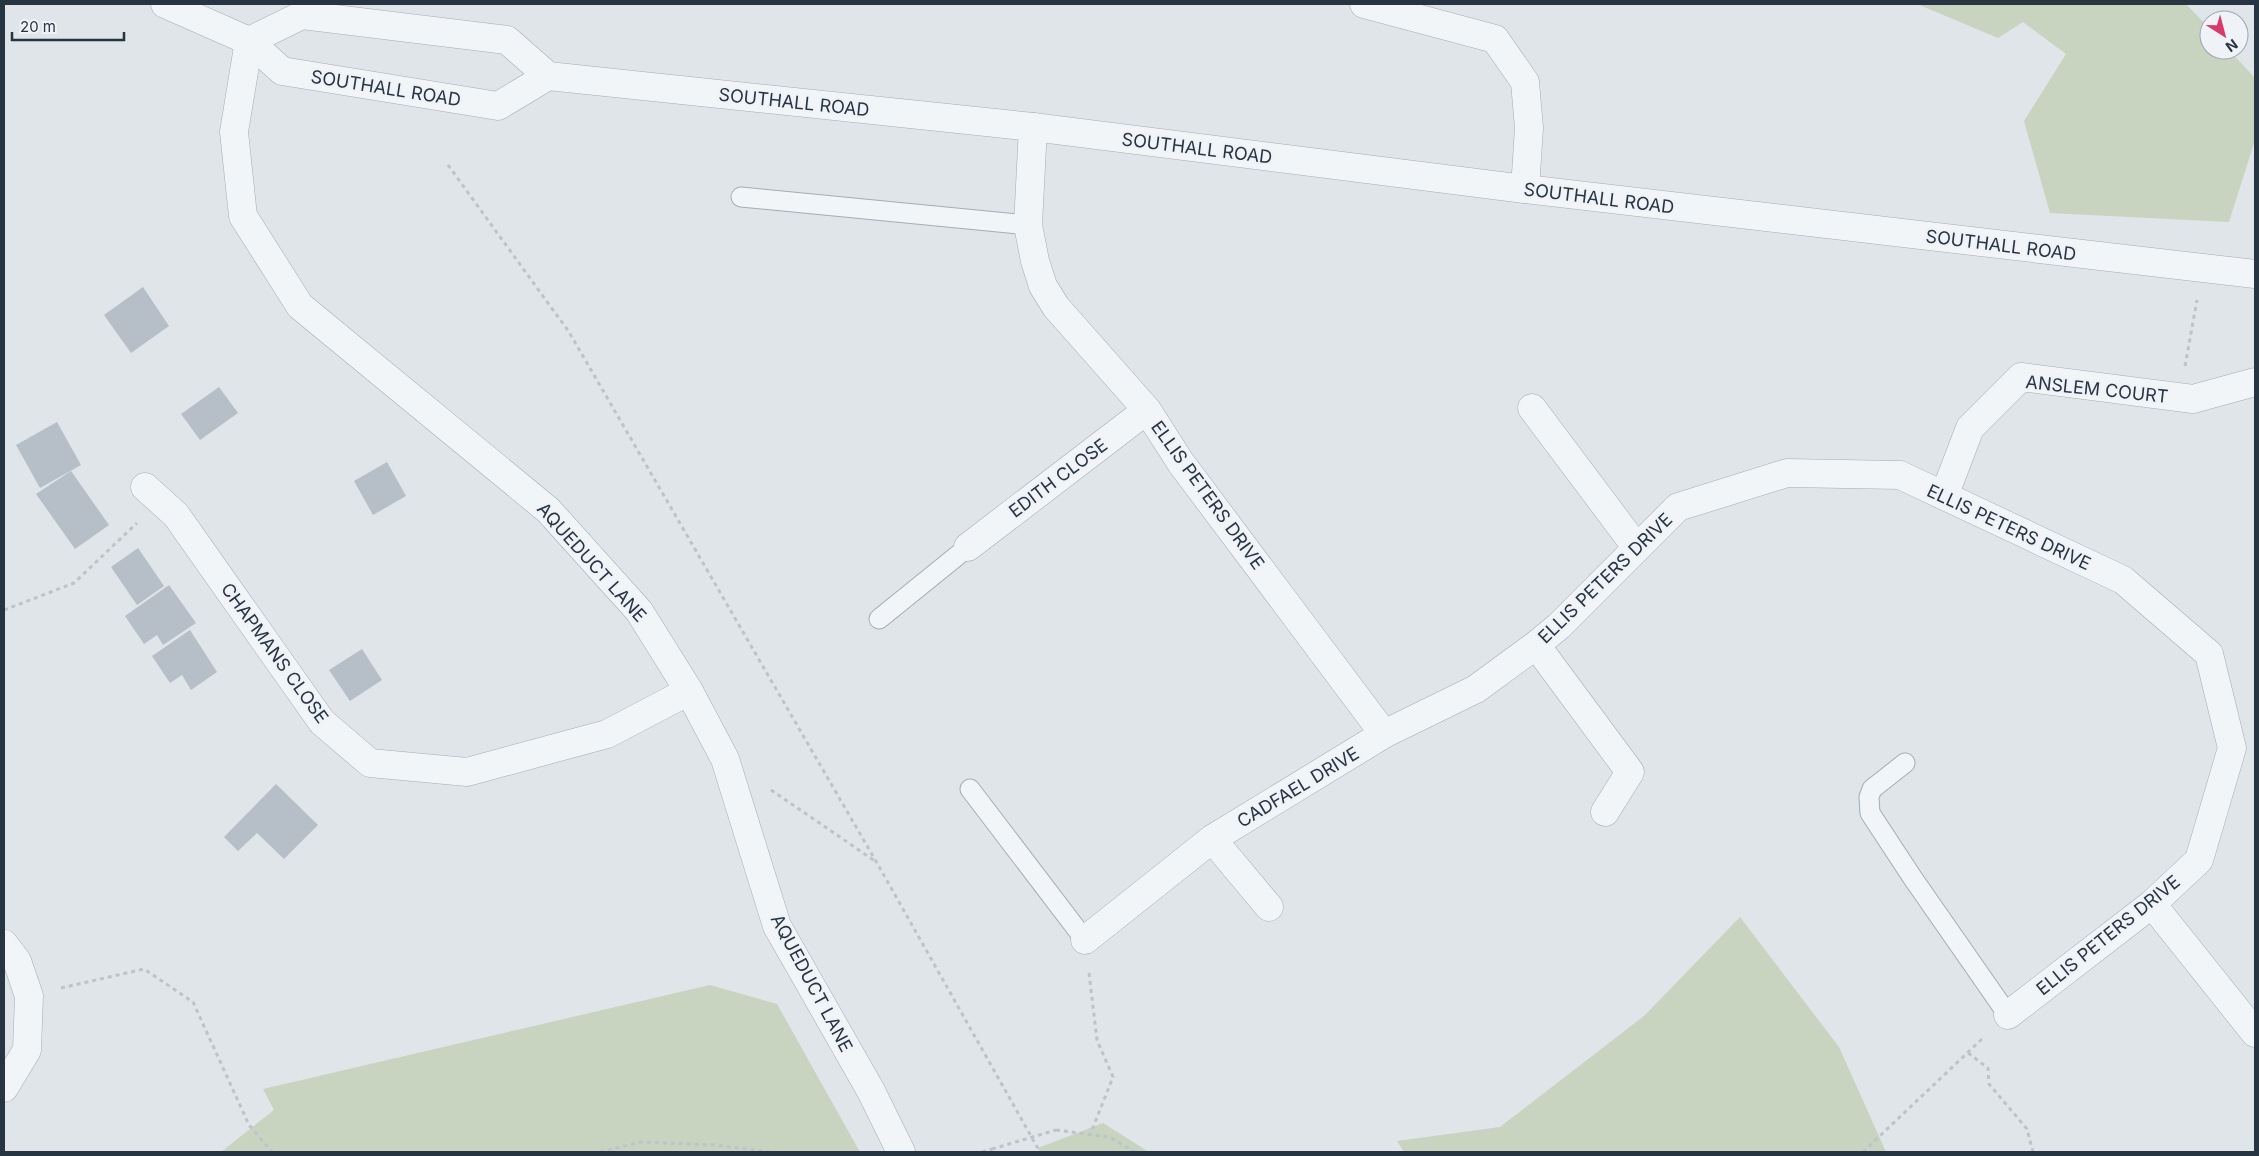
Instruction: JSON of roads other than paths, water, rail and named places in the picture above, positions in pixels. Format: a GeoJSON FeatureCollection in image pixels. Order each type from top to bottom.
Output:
{"type":"FeatureCollection","features":[{"type":"Feature","properties":{"kind":"street","name":"SOUTHALL ROAD"},"geometry":{"type":"LineString","coordinates":[[165,4],[249,41],[282,71],[498,106],[548,76],[1033,127],[1525,189],[2255,274]]}},
{"type":"Feature","properties":{"kind":"street"},"geometry":{"type":"LineString","coordinates":[[1364,4],[1494,39],[1525,82],[1529,128],[1525,189]]}},
{"type":"Feature","properties":{"kind":"street"},"geometry":{"type":"LineString","coordinates":[[249,41],[302,15],[507,40],[548,76]]}},
{"type":"Feature","properties":{"kind":"street","name":"AQUEDUCT LANE"},"geometry":{"type":"LineString","coordinates":[[249,41],[234,132],[243,216],[300,306],[548,510],[639,611],[689,692],[725,759],[777,926],[871,1091],[901,1152]]}},
{"type":"Feature","properties":{"kind":"street","name":"ELLIS PETERS DRIVE"},"geometry":{"type":"LineString","coordinates":[[1033,127],[1028,225],[1035,261],[1044,286],[1056,307],[1147,410],[1181,463],[1384,734],[1476,688],[1536,645],[1559,626],[1678,507],[1788,473],[1900,475],[2123,580],[2209,654],[2232,748],[2199,860],[2152,904],[2008,1015]]}},
{"type":"Feature","properties":{"kind":"street","name":"ANSLEM COURT"},"geometry":{"type":"LineString","coordinates":[[1944,496],[1970,428],[2021,377],[2193,399],[2255,382]]}},
{"type":"Feature","properties":{"kind":"street"},"geometry":{"type":"LineString","coordinates":[[1532,408],[1637,548]]}},
{"type":"Feature","properties":{"kind":"street","name":"EDITH CLOSE"},"geometry":{"type":"LineString","coordinates":[[968,547],[1147,410]]}},
{"type":"Feature","properties":{"kind":"street","name":"CHAPMANS CLOSE"},"geometry":{"type":"LineString","coordinates":[[153,494],[176,514],[322,722],[370,762],[467,772],[607,734],[689,692]]}},
{"type":"Feature","properties":{"kind":"street"},"geometry":{"type":"LineString","coordinates":[[1536,645],[1630,772],[1604,812]]}},
{"type":"Feature","properties":{"kind":"street","name":"CADFAEL DRIVE"},"geometry":{"type":"LineString","coordinates":[[1085,940],[1212,839],[1384,734]]}},
{"type":"Feature","properties":{"kind":"street"},"geometry":{"type":"LineString","coordinates":[[1212,839],[1269,908]]}},
{"type":"Feature","properties":{"kind":"street"},"geometry":{"type":"LineString","coordinates":[[2152,904],[2255,1033]]}},
{"type":"Feature","properties":{"kind":"street"},"geometry":{"type":"LineString","coordinates":[[4,944],[17,961],[29,996],[27,1050],[4,1088]]}},
{"type":"Feature","properties":{"kind":"lane"},"geometry":{"type":"LineString","coordinates":[[741,197],[1028,225]]}},
{"type":"Feature","properties":{"kind":"lane"},"geometry":{"type":"LineString","coordinates":[[879,619],[968,547]]}},
{"type":"Feature","properties":{"kind":"lane"},"geometry":{"type":"LineString","coordinates":[[1905,763],[1872,789],[1870,813],[2008,1015]]}},
{"type":"Feature","properties":{"kind":"lane"},"geometry":{"type":"LineString","coordinates":[[970,788],[1085,940]]}}]}
